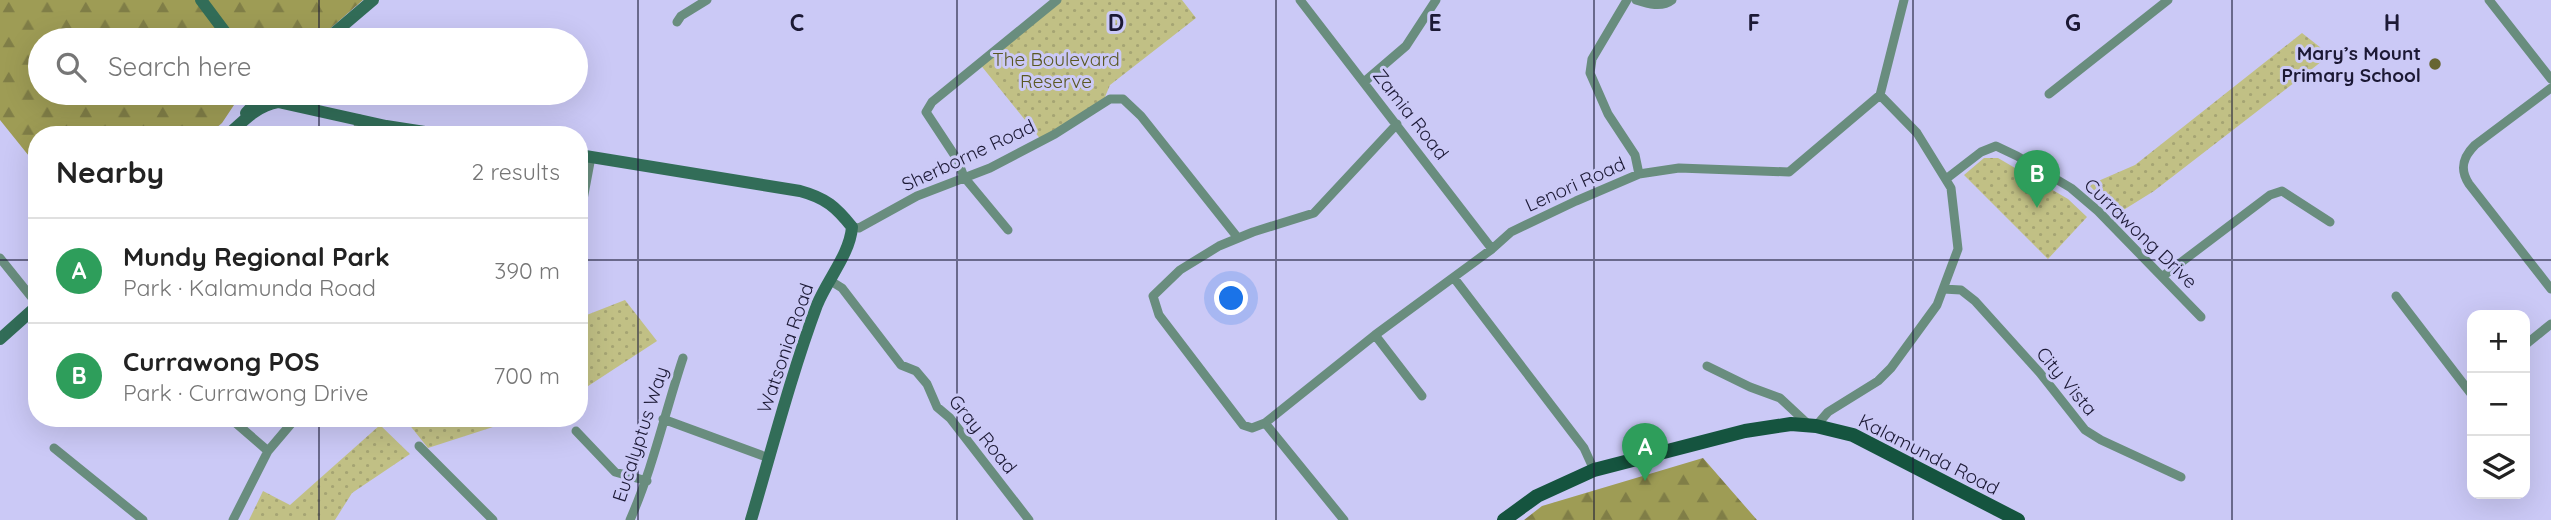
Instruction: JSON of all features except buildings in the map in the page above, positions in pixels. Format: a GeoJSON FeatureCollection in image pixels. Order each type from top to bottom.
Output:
{"type":"FeatureCollection","features":[{"type":"Feature","properties":{"kind":"main road","name":"Kalamunda Road"},"geometry":{"type":"LineString","coordinates":[[1504,520],[1537,496],[1594,470],[1772,425],[1812,425],[1853,435],[2018,520]]}},
{"type":"Feature","properties":{"kind":"street"},"geometry":{"type":"LineString","coordinates":[[201,0],[223,28]]}},
{"type":"Feature","properties":{"kind":"street"},"geometry":{"type":"LineString","coordinates":[[341,28],[373,0]]}},
{"type":"Feature","properties":{"kind":"street"},"geometry":{"type":"LineString","coordinates":[[677,22],[681,16],[707,0]]}},
{"type":"Feature","properties":{"kind":"street"},"geometry":{"type":"LineString","coordinates":[[1008,230],[964,177],[957,159],[926,112],[932,102],[1057,0]]}},
{"type":"Feature","properties":{"kind":"street","name":"Zamia Road"},"geometry":{"type":"LineString","coordinates":[[1300,0],[1492,250]]}},
{"type":"Feature","properties":{"kind":"street"},"geometry":{"type":"LineString","coordinates":[[1364,82],[1406,46],[1436,0]]}},
{"type":"Feature","properties":{"kind":"street"},"geometry":{"type":"LineString","coordinates":[[1627,0],[1592,59],[1590,73],[1608,114],[1635,155],[1639,174]]}},
{"type":"Feature","properties":{"kind":"street"},"geometry":{"type":"LineString","coordinates":[[1636,0],[1650,5],[1666,5],[1672,0]]}},
{"type":"Feature","properties":{"kind":"street"},"geometry":{"type":"LineString","coordinates":[[1707,366],[1780,398],[1812,425],[1878,381],[1891,368],[1937,305],[1958,249],[1951,188],[1917,133],[1880,95],[1904,0]]}},
{"type":"Feature","properties":{"kind":"street"},"geometry":{"type":"LineString","coordinates":[[2049,93],[2168,0]]}},
{"type":"Feature","properties":{"kind":"street"},"geometry":{"type":"LineString","coordinates":[[2489,0],[2551,79]]}},
{"type":"Feature","properties":{"kind":"street"},"geometry":{"type":"LineString","coordinates":[[344,28],[351,20]]}},
{"type":"Feature","properties":{"kind":"street"},"geometry":{"type":"LineString","coordinates":[[2551,88],[2475,145],[2467,153],[2462,168],[2469,184],[2551,289]]}},
{"type":"Feature","properties":{"kind":"street","name":"Lenori Road"},"geometry":{"type":"LineString","coordinates":[[1265,423],[1375,335],[1492,250],[1511,232],[1639,174],[1679,168],[1789,173],[1880,95]]}},
{"type":"Feature","properties":{"kind":"street","name":"Sherborne Road"},"geometry":{"type":"LineString","coordinates":[[852,228],[859,229],[917,196],[990,168],[1055,134],[1110,99],[1124,99],[1142,116],[1238,238]]}},
{"type":"Feature","properties":{"kind":"street"},"geometry":{"type":"LineString","coordinates":[[231,126],[260,105]]}},
{"type":"Feature","properties":{"kind":"street"},"geometry":{"type":"LineString","coordinates":[[238,126],[263,105]]}},
{"type":"Feature","properties":{"kind":"street"},"geometry":{"type":"LineString","coordinates":[[294,105],[397,126]]}},
{"type":"Feature","properties":{"kind":"street"},"geometry":{"type":"LineString","coordinates":[[358,126],[360,119]]}},
{"type":"Feature","properties":{"kind":"street"},"geometry":{"type":"LineString","coordinates":[[1343,520],[1265,423],[1252,428],[1243,425],[1159,315],[1153,296],[1180,270],[1219,246],[1314,213],[1397,124]]}},
{"type":"Feature","properties":{"kind":"street","name":"Currawong Drive"},"geometry":{"type":"LineString","coordinates":[[1946,179],[1981,152],[1996,146],[2006,151],[2071,188],[2163,276],[2201,317]]}},
{"type":"Feature","properties":{"kind":"street"},"geometry":{"type":"LineString","coordinates":[[588,156],[800,191],[818,196],[837,209],[852,228]]}},
{"type":"Feature","properties":{"kind":"street"},"geometry":{"type":"LineString","coordinates":[[2163,276],[2270,195],[2282,191],[2330,222]]}},
{"type":"Feature","properties":{"kind":"street","name":"Watsonia Road"},"geometry":{"type":"LineString","coordinates":[[751,520],[808,331],[829,280],[848,246],[852,228]]}},
{"type":"Feature","properties":{"kind":"street"},"geometry":{"type":"LineString","coordinates":[[0,258],[28,294]]}},
{"type":"Feature","properties":{"kind":"street"},"geometry":{"type":"LineString","coordinates":[[1454,278],[1584,448],[1594,470]]}},
{"type":"Feature","properties":{"kind":"street","name":"Gray Road"},"geometry":{"type":"LineString","coordinates":[[829,280],[842,288],[901,365],[916,371],[927,384],[937,407],[950,418],[1029,520]]}},
{"type":"Feature","properties":{"kind":"street","name":"City Vista"},"geometry":{"type":"LineString","coordinates":[[1943,289],[1961,290],[1975,301],[2040,373],[2085,430],[2181,477]]}},
{"type":"Feature","properties":{"kind":"street"},"geometry":{"type":"LineString","coordinates":[[2396,296],[2467,385]]}},
{"type":"Feature","properties":{"kind":"street"},"geometry":{"type":"LineString","coordinates":[[0,339],[28,313]]}},
{"type":"Feature","properties":{"kind":"street"},"geometry":{"type":"LineString","coordinates":[[2530,341],[2551,324]]}},
{"type":"Feature","properties":{"kind":"street"},"geometry":{"type":"LineString","coordinates":[[1375,335],[1422,396]]}},
{"type":"Feature","properties":{"kind":"street","name":"Eucalyptus Way"},"geometry":{"type":"LineString","coordinates":[[630,520],[647,481],[683,358]]}},
{"type":"Feature","properties":{"kind":"street"},"geometry":{"type":"LineString","coordinates":[[663,419],[769,458]]}},
{"type":"Feature","properties":{"kind":"street"},"geometry":{"type":"LineString","coordinates":[[240,427],[268,451]]}},
{"type":"Feature","properties":{"kind":"street"},"geometry":{"type":"LineString","coordinates":[[233,520],[268,451],[288,427]]}},
{"type":"Feature","properties":{"kind":"street"},"geometry":{"type":"LineString","coordinates":[[576,431],[615,472],[647,481]]}},
{"type":"Feature","properties":{"kind":"street"},"geometry":{"type":"LineString","coordinates":[[418,446],[493,520]]}},
{"type":"Feature","properties":{"kind":"street"},"geometry":{"type":"LineString","coordinates":[[54,449],[143,520]]}},
{"type":"Feature","properties":{"kind":"green space"},"geometry":{"type":"Polygon","coordinates":[[[0,0],[363,0],[331,28],[28,28],[28,105],[234,105],[218,126],[28,126],[28,155],[0,120],[0,0]]]}},
{"type":"Feature","properties":{"kind":"green space","name":"The Boulevard Reserve"},"geometry":{"type":"Polygon","coordinates":[[[1057,0],[1182,0],[1196,18],[1110,85],[1102,104],[1042,141],[979,63],[1057,0]]]}},
{"type":"Feature","properties":{"kind":"green space"},"geometry":{"type":"Polygon","coordinates":[[[2302,33],[2330,55],[2154,191],[2117,214],[2089,185],[2135,165],[2302,33]]]}},
{"type":"Feature","properties":{"kind":"green space"},"geometry":{"type":"Polygon","coordinates":[[[1984,158],[1998,158],[2068,199],[2087,217],[2048,259],[1964,175],[1984,158]]]}},
{"type":"Feature","properties":{"kind":"green space"},"geometry":{"type":"Polygon","coordinates":[[[625,300],[657,341],[588,386],[588,314],[625,300]]]}},
{"type":"Feature","properties":{"kind":"green space"},"geometry":{"type":"Polygon","coordinates":[[[378,427],[382,427],[410,454],[352,493],[335,520],[249,520],[263,491],[290,505],[378,427]]]}},
{"type":"Feature","properties":{"kind":"green space"},"geometry":{"type":"Polygon","coordinates":[[[411,427],[493,427],[428,448],[411,427]]]}},
{"type":"Feature","properties":{"kind":"green space"},"geometry":{"type":"Polygon","coordinates":[[[1703,458],[1757,520],[1524,520],[1542,506],[1703,458]]]}},
{"type":"Feature","properties":{"kind":"place","name":"Mary’s Mount Primary School"},"geometry":{"type":"Point","coordinates":[2435,64]}},
{"type":"Feature","properties":{"kind":"place","name":"Currawong POS"},"geometry":{"type":"Point","coordinates":[2037,208]}},
{"type":"Feature","properties":{"kind":"place","name":"Mundy Regional Park"},"geometry":{"type":"Point","coordinates":[1645,481]}}]}
